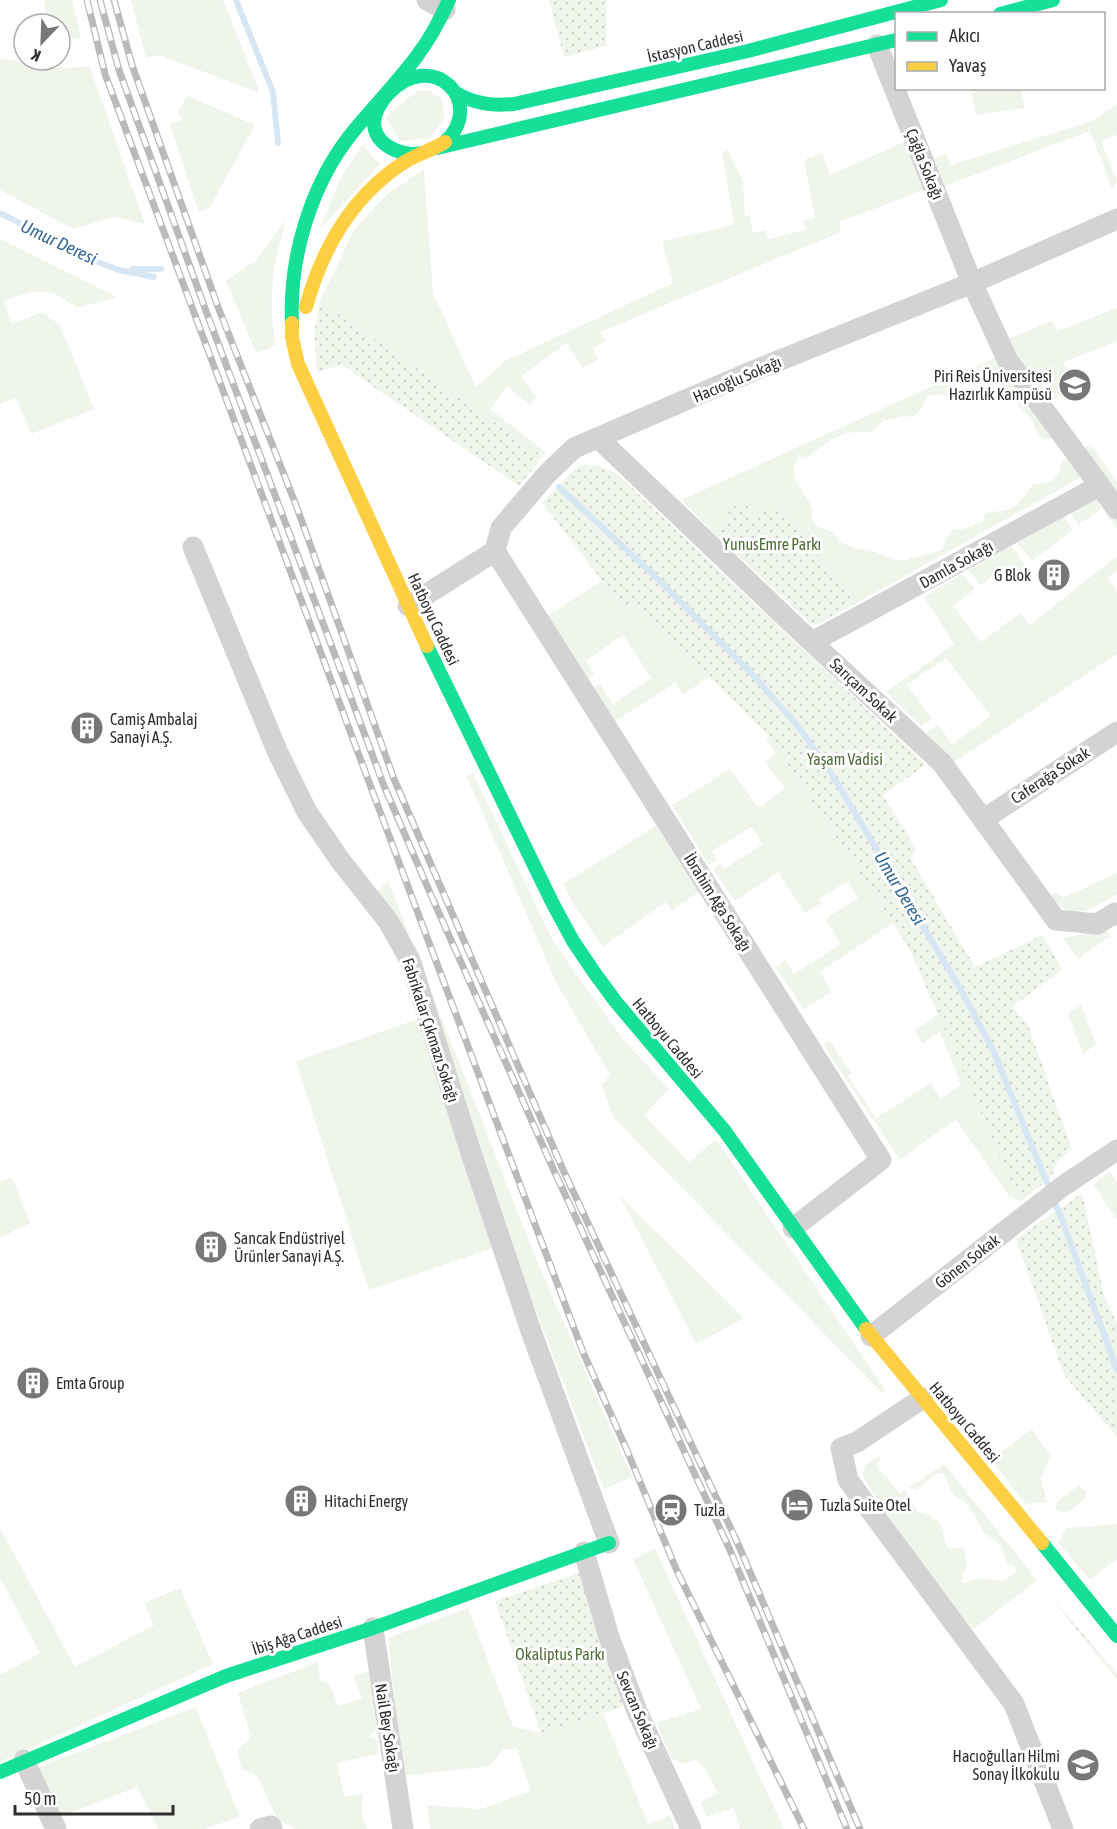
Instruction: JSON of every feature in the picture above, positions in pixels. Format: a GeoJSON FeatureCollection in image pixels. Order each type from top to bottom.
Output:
{"type":"FeatureCollection","features":[{"type":"Feature","properties":{"kind":"main road","name":"İstasyon Caddesi"},"geometry":{"type":"LineString","coordinates":[[896,12],[941,0]]}},
{"type":"Feature","properties":{"kind":"main road"},"geometry":{"type":"LineString","coordinates":[[1008,12],[1053,0]]}},
{"type":"Feature","properties":{"kind":"main road"},"geometry":{"type":"LineString","coordinates":[[446,41],[449,4]]}},
{"type":"Feature","properties":{"kind":"main road","name":"Hatboyu Caddesi"},"geometry":{"type":"LineString","coordinates":[[449,4],[423,51],[349,136],[333,162],[314,202],[299,248],[291,292],[290,328],[294,353],[408,606],[547,894],[573,940],[616,1002],[724,1130],[871,1336],[966,1449],[1117,1636]]}},
{"type":"Feature","properties":{"kind":"main road","name":"İstasyon Caddesi"},"geometry":{"type":"LineString","coordinates":[[453,90],[466,99],[478,103],[514,104],[748,51],[895,12]]}},
{"type":"Feature","properties":{"kind":"main road"},"geometry":{"type":"LineString","coordinates":[[437,148],[887,42]]}},
{"type":"Feature","properties":{"kind":"main road"},"geometry":{"type":"LineString","coordinates":[[437,148],[452,135],[459,121],[461,103],[444,70]]}},
{"type":"Feature","properties":{"kind":"main road","name":"Hatboyu Caddesi"},"geometry":{"type":"LineString","coordinates":[[422,153],[403,154],[390,148],[377,137],[374,131],[374,117],[379,105],[388,93],[406,79],[419,75],[433,77],[453,90]]}},
{"type":"Feature","properties":{"kind":"main road","name":"Hatboyu Caddesi"},"geometry":{"type":"LineString","coordinates":[[309,388],[303,362],[303,327],[310,291],[322,258],[340,224],[365,194],[386,174],[404,162],[437,148]]}},
{"type":"Feature","properties":{"kind":"main road","name":"İbiş Ağa Caddesi"},"geometry":{"type":"LineString","coordinates":[[0,1772],[226,1676],[373,1628],[609,1543]]}},
{"type":"Feature","properties":{"kind":"street"},"geometry":{"type":"LineString","coordinates":[[427,0],[449,4]]}},
{"type":"Feature","properties":{"kind":"street","name":"Çağla Sokağı"},"geometry":{"type":"LineString","coordinates":[[887,42],[895,65]]}},
{"type":"Feature","properties":{"kind":"street","name":"Çağla Sokağı"},"geometry":{"type":"LineString","coordinates":[[904,90],[972,283],[1008,361],[1117,509]]}},
{"type":"Feature","properties":{"kind":"street","name":"Hacıoğlu Sokağı"},"geometry":{"type":"LineString","coordinates":[[495,551],[501,528],[547,474],[574,448],[753,371],[972,283],[1117,219]]}},
{"type":"Feature","properties":{"kind":"street","name":"Sarıçam Sokak"},"geometry":{"type":"LineString","coordinates":[[598,438],[942,763],[1056,921],[1096,924],[1116,914]]}},
{"type":"Feature","properties":{"kind":"street","name":"Damla Sokağı"},"geometry":{"type":"LineString","coordinates":[[812,642],[1099,486]]}},
{"type":"Feature","properties":{"kind":"street","name":"Fabrikalar Çıkmazı Sokağı"},"geometry":{"type":"LineString","coordinates":[[193,547],[278,753],[307,812],[340,860],[388,921],[410,960],[472,1156],[532,1334],[609,1543]]}},
{"type":"Feature","properties":{"kind":"street"},"geometry":{"type":"LineString","coordinates":[[408,606],[495,551]]}},
{"type":"Feature","properties":{"kind":"street","name":"İbrahim Ağa Sokağı"},"geometry":{"type":"LineString","coordinates":[[495,551],[881,1160],[793,1228]]}},
{"type":"Feature","properties":{"kind":"street","name":"Caferağa Sokak"},"geometry":{"type":"LineString","coordinates":[[984,819],[1117,732]]}},
{"type":"Feature","properties":{"kind":"street","name":"Gönen Sokak"},"geometry":{"type":"LineString","coordinates":[[871,1336],[1063,1186],[1117,1150]]}},
{"type":"Feature","properties":{"kind":"street"},"geometry":{"type":"LineString","coordinates":[[923,1398],[857,1442],[841,1448],[848,1479],[1014,1704],[1063,1829]]}},
{"type":"Feature","properties":{"kind":"street","name":"Sevcan Sokağı"},"geometry":{"type":"LineString","coordinates":[[584,1552],[609,1637],[633,1701],[691,1829]]}},
{"type":"Feature","properties":{"kind":"street","name":"Nail Bey Sokağı"},"geometry":{"type":"LineString","coordinates":[[373,1628],[403,1829]]}},
{"type":"Feature","properties":{"kind":"street"},"geometry":{"type":"LineString","coordinates":[[24,1760],[56,1829]]}},
{"type":"Feature","properties":{"kind":"street"},"geometry":{"type":"LineString","coordinates":[[260,1829],[271,1826],[272,1829]]}},
{"type":"Feature","properties":{"kind":"green space"},"geometry":{"type":"Polygon","coordinates":[[[44,0],[72,0],[81,39],[72,38],[72,12],[46,12],[44,0]]]}},
{"type":"Feature","properties":{"kind":"green space"},"geometry":{"type":"Polygon","coordinates":[[[131,0],[223,0],[260,93],[159,55],[146,58],[131,0]]]}},
{"type":"Feature","properties":{"kind":"green space"},"geometry":{"type":"Polygon","coordinates":[[[549,0],[607,0],[606,46],[564,57],[549,0]]]}},
{"type":"Feature","properties":{"kind":"green space"},"geometry":{"type":"Polygon","coordinates":[[[0,58],[12,60],[12,72],[72,72],[72,67],[90,67],[145,224],[115,217],[73,229],[0,190],[0,58]]]}},
{"type":"Feature","properties":{"kind":"green space"},"geometry":{"type":"Polygon","coordinates":[[[974,90],[1021,90],[1025,108],[976,115],[971,92],[974,90]]]}},
{"type":"Feature","properties":{"kind":"green space"},"geometry":{"type":"Polygon","coordinates":[[[417,91],[430,91],[441,98],[445,117],[430,138],[399,141],[387,119],[388,114],[417,91]]]}},
{"type":"Feature","properties":{"kind":"green space"},"geometry":{"type":"Polygon","coordinates":[[[188,96],[255,125],[210,207],[199,213],[170,124],[182,121],[178,111],[188,96]]]}},
{"type":"Feature","properties":{"kind":"green space"},"geometry":{"type":"Polygon","coordinates":[[[1117,104],[1117,135],[1101,141],[1117,181],[1112,188],[1090,131],[945,186],[934,158],[946,153],[951,165],[1092,121],[1117,104]]]}},
{"type":"Feature","properties":{"kind":"green space"},"geometry":{"type":"Polygon","coordinates":[[[906,141],[925,190],[839,222],[841,232],[600,332],[606,342],[593,347],[598,360],[582,368],[567,343],[521,376],[536,397],[530,405],[507,386],[490,409],[546,452],[543,456],[320,301],[354,230],[386,195],[424,169],[433,293],[476,387],[505,361],[673,283],[662,241],[734,225],[722,153],[728,150],[743,181],[745,216],[750,216],[753,233],[766,230],[768,239],[805,230],[803,221],[815,218],[804,160],[822,153],[830,175],[906,141]]]}},
{"type":"Feature","properties":{"kind":"green space"},"geometry":{"type":"Polygon","coordinates":[[[363,144],[373,158],[381,163],[319,230],[341,177],[363,144]]]}},
{"type":"Feature","properties":{"kind":"green space"},"geometry":{"type":"Polygon","coordinates":[[[286,220],[273,283],[272,313],[276,346],[256,353],[226,281],[256,260],[286,220]]]}},
{"type":"Feature","properties":{"kind":"green space"},"geometry":{"type":"Polygon","coordinates":[[[0,239],[117,297],[77,308],[57,296],[42,291],[4,301],[12,324],[42,312],[60,325],[94,409],[31,434],[16,398],[0,404],[0,239]]]}},
{"type":"Feature","properties":{"kind":"green space"},"geometry":{"type":"Polygon","coordinates":[[[320,301],[543,456],[519,486],[342,365],[317,372],[314,332],[320,301]]]}},
{"type":"Feature","properties":{"kind":"green space"},"geometry":{"type":"Polygon","coordinates":[[[1117,308],[1117,341],[1064,362],[1074,387],[1047,404],[1019,365],[1008,339],[1052,321],[1057,331],[1117,308]]]}},
{"type":"Feature","properties":{"kind":"green space"},"geometry":{"type":"Polygon","coordinates":[[[999,356],[1057,436],[1045,440],[1037,434],[1032,419],[1019,407],[1011,390],[995,372],[987,372],[981,379],[963,380],[955,392],[947,396],[942,394],[927,396],[920,411],[913,417],[905,416],[884,420],[871,432],[843,434],[828,442],[807,459],[799,457],[794,475],[809,502],[812,519],[818,526],[834,533],[840,542],[896,560],[906,560],[942,550],[946,538],[954,529],[963,529],[983,521],[986,513],[1010,509],[1022,499],[1033,484],[1050,482],[1060,472],[1063,461],[1069,456],[1072,455],[1085,475],[855,604],[780,504],[754,518],[744,502],[734,520],[712,531],[681,500],[999,356]]]}},
{"type":"Feature","properties":{"kind":"green space"},"geometry":{"type":"Polygon","coordinates":[[[1090,444],[1117,482],[1117,498],[1082,450],[1090,444]]]}},
{"type":"Feature","properties":{"kind":"green space","name":"Yaşam Vadisi"},"geometry":{"type":"Polygon","coordinates":[[[579,465],[598,466],[616,473],[926,765],[883,795],[916,849],[911,859],[975,967],[1043,935],[1062,970],[1012,1007],[1028,1025],[1072,1149],[1057,1161],[1052,1176],[1020,1202],[910,950],[770,738],[634,602],[625,610],[542,503],[579,465]]]}},
{"type":"Feature","properties":{"kind":"green space"},"geometry":{"type":"Polygon","coordinates":[[[1096,496],[1117,518],[1117,529],[1102,508],[1079,525],[1070,512],[1096,496]]]}},
{"type":"Feature","properties":{"kind":"green space","name":"YunusEmre Parkı"},"geometry":{"type":"Polygon","coordinates":[[[744,501],[755,517],[780,504],[855,604],[818,624],[811,624],[712,531],[734,520],[727,511],[744,501]]]}},
{"type":"Feature","properties":{"kind":"green space"},"geometry":{"type":"Polygon","coordinates":[[[1063,515],[1073,530],[1032,561],[1017,543],[1063,515]]]}},
{"type":"Feature","properties":{"kind":"green space"},"geometry":{"type":"Polygon","coordinates":[[[1011,545],[1026,566],[1008,580],[1000,571],[981,585],[968,570],[1011,545]]]}},
{"type":"Feature","properties":{"kind":"green space"},"geometry":{"type":"Polygon","coordinates":[[[1117,556],[1117,571],[1107,578],[1117,591],[1117,654],[954,762],[926,733],[938,725],[952,744],[991,716],[946,658],[907,685],[932,718],[921,726],[886,692],[954,644],[924,597],[962,574],[975,589],[953,606],[981,642],[1020,613],[1030,625],[1117,556]]]}},
{"type":"Feature","properties":{"kind":"green space"},"geometry":{"type":"Polygon","coordinates":[[[602,581],[625,610],[634,602],[709,677],[683,695],[675,683],[613,723],[591,689],[600,684],[613,704],[651,678],[623,635],[586,661],[594,675],[585,681],[545,617],[602,581]]]}},
{"type":"Feature","properties":{"kind":"green space"},"geometry":{"type":"Polygon","coordinates":[[[770,738],[893,923],[820,972],[832,992],[804,1009],[775,967],[785,960],[794,974],[841,944],[825,919],[858,898],[848,881],[819,899],[821,903],[805,913],[778,872],[735,901],[713,869],[720,864],[724,869],[763,844],[751,827],[712,851],[717,859],[709,865],[672,805],[730,769],[758,808],[785,788],[765,762],[776,753],[766,740],[770,738]]]}},
{"type":"Feature","properties":{"kind":"green space"},"geometry":{"type":"Polygon","coordinates":[[[473,773],[554,943],[623,1039],[669,1089],[644,1115],[689,1162],[716,1139],[885,1390],[882,1393],[613,1117],[602,1084],[610,1075],[557,984],[466,775],[473,773]]]}},
{"type":"Feature","properties":{"kind":"green space"},"geometry":{"type":"Polygon","coordinates":[[[656,826],[700,891],[672,911],[665,902],[603,947],[571,900],[563,884],[656,826]]]}},
{"type":"Feature","properties":{"kind":"green space"},"geometry":{"type":"Polygon","coordinates":[[[1117,873],[1117,894],[1090,909],[1075,912],[1067,910],[1050,896],[1055,893],[1065,897],[1117,873]]]}},
{"type":"Feature","properties":{"kind":"green space"},"geometry":{"type":"Polygon","coordinates":[[[388,881],[537,1261],[632,1477],[604,1489],[376,893],[388,881]]]}},
{"type":"Feature","properties":{"kind":"green space"},"geometry":{"type":"Polygon","coordinates":[[[1106,930],[1110,936],[1078,959],[1063,938],[1106,930]]]}},
{"type":"Feature","properties":{"kind":"green space"},"geometry":{"type":"Polygon","coordinates":[[[1081,1005],[1096,1044],[1083,1054],[1068,1014],[1081,1005]]]}},
{"type":"Feature","properties":{"kind":"green space"},"geometry":{"type":"Polygon","coordinates":[[[939,1013],[1020,1202],[1009,1196],[956,1120],[900,1160],[823,1045],[830,1041],[852,1074],[848,1076],[876,1118],[931,1083],[940,1099],[961,1085],[940,1032],[922,1044],[915,1031],[939,1013]]]}},
{"type":"Feature","properties":{"kind":"green space"},"geometry":{"type":"Polygon","coordinates":[[[421,1018],[496,1247],[369,1290],[296,1061],[421,1018]]]}},
{"type":"Feature","properties":{"kind":"green space"},"geometry":{"type":"Polygon","coordinates":[[[1110,1172],[1117,1182],[1117,1220],[1093,1184],[1110,1172]]]}},
{"type":"Feature","properties":{"kind":"green space"},"geometry":{"type":"Polygon","coordinates":[[[12,1177],[30,1223],[0,1238],[0,1181],[12,1177]]]}},
{"type":"Feature","properties":{"kind":"green space"},"geometry":{"type":"Polygon","coordinates":[[[1082,1193],[1104,1295],[1117,1324],[1117,1437],[1064,1375],[1016,1239],[1082,1193]]]}},
{"type":"Feature","properties":{"kind":"green space"},"geometry":{"type":"Polygon","coordinates":[[[620,1196],[744,1318],[696,1344],[620,1196]]]}},
{"type":"Feature","properties":{"kind":"green space"},"geometry":{"type":"Polygon","coordinates":[[[1032,1429],[1051,1457],[1041,1478],[1047,1502],[1026,1504],[991,1460],[1032,1429]]]}},
{"type":"Feature","properties":{"kind":"green space"},"geometry":{"type":"Polygon","coordinates":[[[880,1456],[881,1459],[876,1465],[900,1493],[905,1490],[917,1512],[929,1515],[940,1523],[947,1547],[952,1549],[964,1547],[967,1565],[961,1581],[963,1583],[980,1578],[1003,1581],[1015,1573],[1016,1569],[1008,1564],[1001,1546],[983,1531],[970,1508],[955,1497],[946,1476],[941,1473],[932,1476],[917,1490],[908,1488],[944,1464],[1037,1580],[973,1630],[915,1555],[865,1481],[863,1475],[865,1465],[880,1456]]]}},
{"type":"Feature","properties":{"kind":"green space"},"geometry":{"type":"Polygon","coordinates":[[[1078,1486],[1086,1491],[1082,1501],[1066,1513],[1055,1510],[1057,1501],[1078,1486]]]}},
{"type":"Feature","properties":{"kind":"green space"},"geometry":{"type":"Polygon","coordinates":[[[1117,1524],[1117,1559],[1090,1580],[1058,1542],[1067,1528],[1117,1524]]]}},
{"type":"Feature","properties":{"kind":"green space"},"geometry":{"type":"Polygon","coordinates":[[[0,1528],[75,1667],[154,1625],[144,1603],[180,1588],[213,1664],[0,1762],[0,1675],[40,1653],[0,1578],[0,1528]]]}},
{"type":"Feature","properties":{"kind":"green space"},"geometry":{"type":"Polygon","coordinates":[[[655,1548],[784,1829],[740,1829],[734,1808],[706,1817],[701,1802],[718,1793],[703,1766],[696,1760],[683,1764],[671,1758],[656,1723],[701,1709],[633,1559],[655,1548]]]}},
{"type":"Feature","properties":{"kind":"green space","name":"Okaliptus Parkı"},"geometry":{"type":"Polygon","coordinates":[[[579,1573],[625,1706],[541,1733],[495,1601],[579,1573]]]}},
{"type":"Feature","properties":{"kind":"green space"},"geometry":{"type":"Polygon","coordinates":[[[1037,1580],[1117,1674],[1117,1680],[1037,1580]]]}},
{"type":"Feature","properties":{"kind":"green space"},"geometry":{"type":"Polygon","coordinates":[[[468,1608],[513,1726],[541,1733],[603,1713],[648,1824],[670,1816],[675,1829],[430,1829],[427,1805],[481,1809],[531,1791],[517,1749],[504,1749],[490,1766],[403,1776],[388,1638],[468,1608]]]}},
{"type":"Feature","properties":{"kind":"green space"},"geometry":{"type":"Polygon","coordinates":[[[318,1662],[320,1680],[330,1685],[338,1706],[362,1698],[354,1676],[372,1670],[378,1727],[370,1736],[378,1742],[378,1754],[337,1763],[344,1797],[363,1793],[362,1817],[367,1829],[293,1829],[292,1826],[279,1822],[257,1776],[242,1770],[237,1750],[251,1738],[238,1693],[318,1662]]]}},
{"type":"Feature","properties":{"kind":"green space"},"geometry":{"type":"Polygon","coordinates":[[[196,1707],[240,1817],[204,1829],[158,1829],[137,1787],[60,1817],[39,1767],[196,1707]]]}},
{"type":"Feature","properties":{"kind":"waterway"},"geometry":{"type":"LineString","coordinates":[[236,0],[273,92],[278,143]]}},
{"type":"Feature","properties":{"kind":"waterway","name":"Umur Deresi"},"geometry":{"type":"LineString","coordinates":[[0,213],[90,259],[119,270],[154,277]]}},
{"type":"Feature","properties":{"kind":"waterway"},"geometry":{"type":"LineString","coordinates":[[132,269],[161,269]]}},
{"type":"Feature","properties":{"kind":"waterway","name":"Umur Deresi"},"geometry":{"type":"LineString","coordinates":[[559,487],[658,579],[755,677],[797,725],[831,773],[960,988],[993,1050],[1062,1220],[1117,1370]]}},
{"type":"Feature","properties":{"kind":"railway"},"geometry":{"type":"LineString","coordinates":[[87,0],[105,74],[583,1352],[677,1571],[804,1829]]}},
{"type":"Feature","properties":{"kind":"railway"},"geometry":{"type":"LineString","coordinates":[[100,0],[119,70],[206,311],[384,786],[556,1175],[729,1548],[847,1829]]}},
{"type":"Feature","properties":{"kind":"railway"},"geometry":{"type":"LineString","coordinates":[[114,0],[132,65],[218,307],[296,505],[394,779],[564,1172],[738,1544],[860,1829]]}},
{"type":"Feature","properties":{"kind":"traffic: fast"},"geometry":{"type":"LineString","coordinates":[[292,323],[294,273],[299,247],[314,198],[325,175],[352,133],[422,50],[449,0]]}},
{"type":"Feature","properties":{"kind":"traffic: fast"},"geometry":{"type":"LineString","coordinates":[[896,12],[941,0]]}},
{"type":"Feature","properties":{"kind":"traffic: fast"},"geometry":{"type":"LineString","coordinates":[[1008,12],[1053,0]]}},
{"type":"Feature","properties":{"kind":"traffic: fast"},"geometry":{"type":"LineString","coordinates":[[456,93],[470,100],[484,103],[514,104],[748,51],[895,12]]}},
{"type":"Feature","properties":{"kind":"traffic: fast"},"geometry":{"type":"LineString","coordinates":[[437,148],[895,40]]}},
{"type":"Feature","properties":{"kind":"traffic: fast"},"geometry":{"type":"LineString","coordinates":[[422,153],[406,153],[391,148],[379,138],[375,130],[374,122],[381,104],[388,94],[405,81],[422,76],[437,78],[449,85],[457,97],[460,111],[456,127],[445,142]]}},
{"type":"Feature","properties":{"kind":"traffic: fast"},"geometry":{"type":"LineString","coordinates":[[427,646],[573,941],[616,1002],[724,1130],[866,1329]]}},
{"type":"Feature","properties":{"kind":"traffic: fast"},"geometry":{"type":"LineString","coordinates":[[0,1772],[226,1676],[373,1628],[609,1543]]}},
{"type":"Feature","properties":{"kind":"traffic: fast"},"geometry":{"type":"LineString","coordinates":[[1042,1543],[1117,1636]]}},
{"type":"Feature","properties":{"kind":"traffic: slow"},"geometry":{"type":"LineString","coordinates":[[306,307],[320,265],[340,227],[366,193],[400,165],[445,142]]}},
{"type":"Feature","properties":{"kind":"traffic: slow"},"geometry":{"type":"LineString","coordinates":[[292,323],[292,337],[298,364],[427,646]]}},
{"type":"Feature","properties":{"kind":"traffic: slow"},"geometry":{"type":"LineString","coordinates":[[866,1329],[1042,1543]]}},
{"type":"Feature","properties":{"kind":"place","name":"Piri Reis Üniversitesi Hazırlık Kampüsü"},"geometry":{"type":"Point","coordinates":[1075,385]}},
{"type":"Feature","properties":{"kind":"place","name":"G Blok"},"geometry":{"type":"Point","coordinates":[1054,575]}},
{"type":"Feature","properties":{"kind":"place","name":"Camiş Ambalaj Sanayi A.Ş."},"geometry":{"type":"Point","coordinates":[87,728]}},
{"type":"Feature","properties":{"kind":"place","name":"Sancak Endüstriyel Ürünler Sanayi A.Ş."},"geometry":{"type":"Point","coordinates":[211,1247]}},
{"type":"Feature","properties":{"kind":"place","name":"Emta Group"},"geometry":{"type":"Point","coordinates":[33,1383]}},
{"type":"Feature","properties":{"kind":"place","name":"Hitachi Energy"},"geometry":{"type":"Point","coordinates":[301,1501]}},
{"type":"Feature","properties":{"kind":"place","name":"Tuzla Suite Otel"},"geometry":{"type":"Point","coordinates":[797,1505]}},
{"type":"Feature","properties":{"kind":"place","name":"Tuzla"},"geometry":{"type":"Point","coordinates":[671,1510]}},
{"type":"Feature","properties":{"kind":"place","name":"Hacıoğulları Hilmi Sonay İlkokulu"},"geometry":{"type":"Point","coordinates":[1083,1765]}}]}
